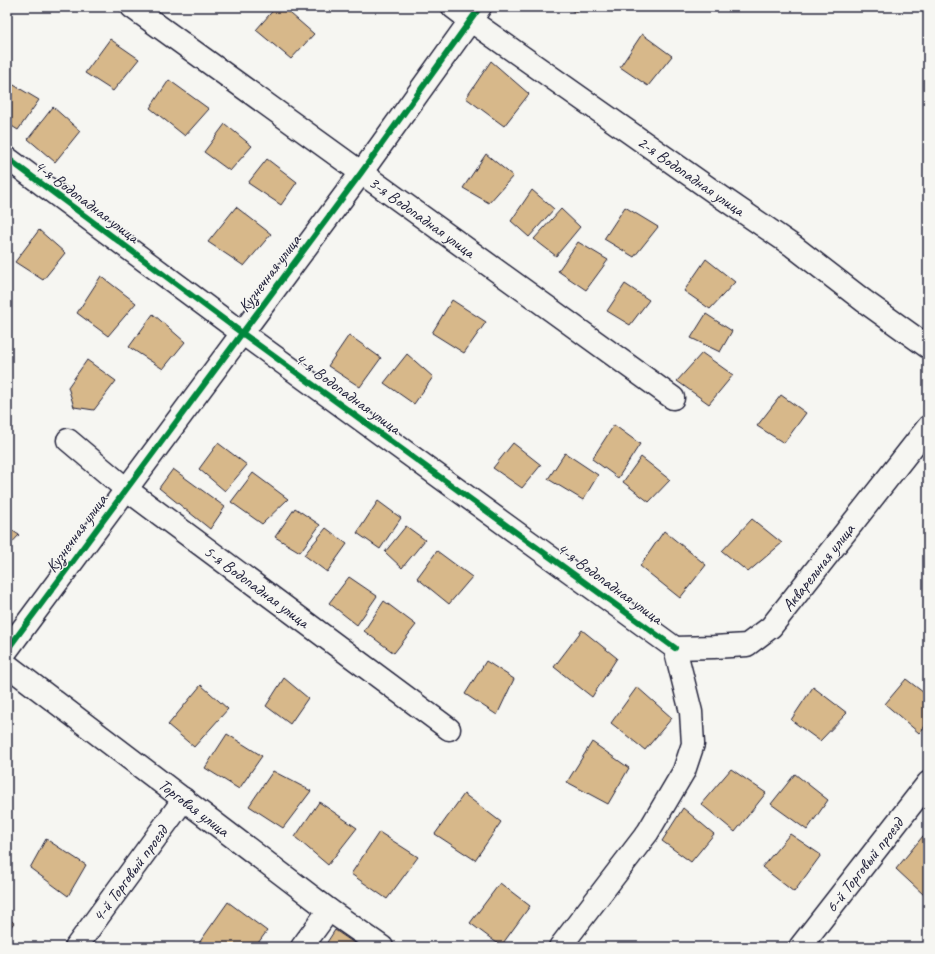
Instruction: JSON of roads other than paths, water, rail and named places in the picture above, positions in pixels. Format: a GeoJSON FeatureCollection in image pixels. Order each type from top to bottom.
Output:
{"type":"FeatureCollection","features":[{"type":"Feature","properties":{"kind":"street","name":"3-я Водопадная улица"},"geometry":{"type":"LineString","coordinates":[[132,7],[673,398]]}},
{"type":"Feature","properties":{"kind":"street","name":"2-я Водопадная улица"},"geometry":{"type":"LineString","coordinates":[[453,7],[475,14],[717,194],[793,246],[864,301],[928,347]]}},
{"type":"Feature","properties":{"kind":"street","name":"Кузнечная улица"},"geometry":{"type":"LineString","coordinates":[[7,650],[361,173],[475,14]]}},
{"type":"Feature","properties":{"kind":"street","name":"4-я Водопадная улица"},"geometry":{"type":"LineString","coordinates":[[7,158],[242,333],[675,648]]}},
{"type":"Feature","properties":{"kind":"street","name":"Акварельная улица"},"geometry":{"type":"LineString","coordinates":[[675,648],[747,645],[771,627],[928,427]]}},
{"type":"Feature","properties":{"kind":"street","name":"5-я Водопадная улица"},"geometry":{"type":"LineString","coordinates":[[68,440],[126,489],[449,729]]}},
{"type":"Feature","properties":{"kind":"street"},"geometry":{"type":"LineString","coordinates":[[560,947],[648,832],[684,772],[693,744],[691,712],[675,648]]}},
{"type":"Feature","properties":{"kind":"street","name":"Торговая улица"},"geometry":{"type":"LineString","coordinates":[[7,665],[329,910],[382,947]]}},
{"type":"Feature","properties":{"kind":"street","name":"6-й Торговый проезд"},"geometry":{"type":"LineString","coordinates":[[800,947],[928,783]]}},
{"type":"Feature","properties":{"kind":"street","name":"4-й Торговый проезд"},"geometry":{"type":"LineString","coordinates":[[76,947],[184,799]]}},
{"type":"Feature","properties":{"kind":"street"},"geometry":{"type":"LineString","coordinates":[[302,947],[329,910]]}}]}
